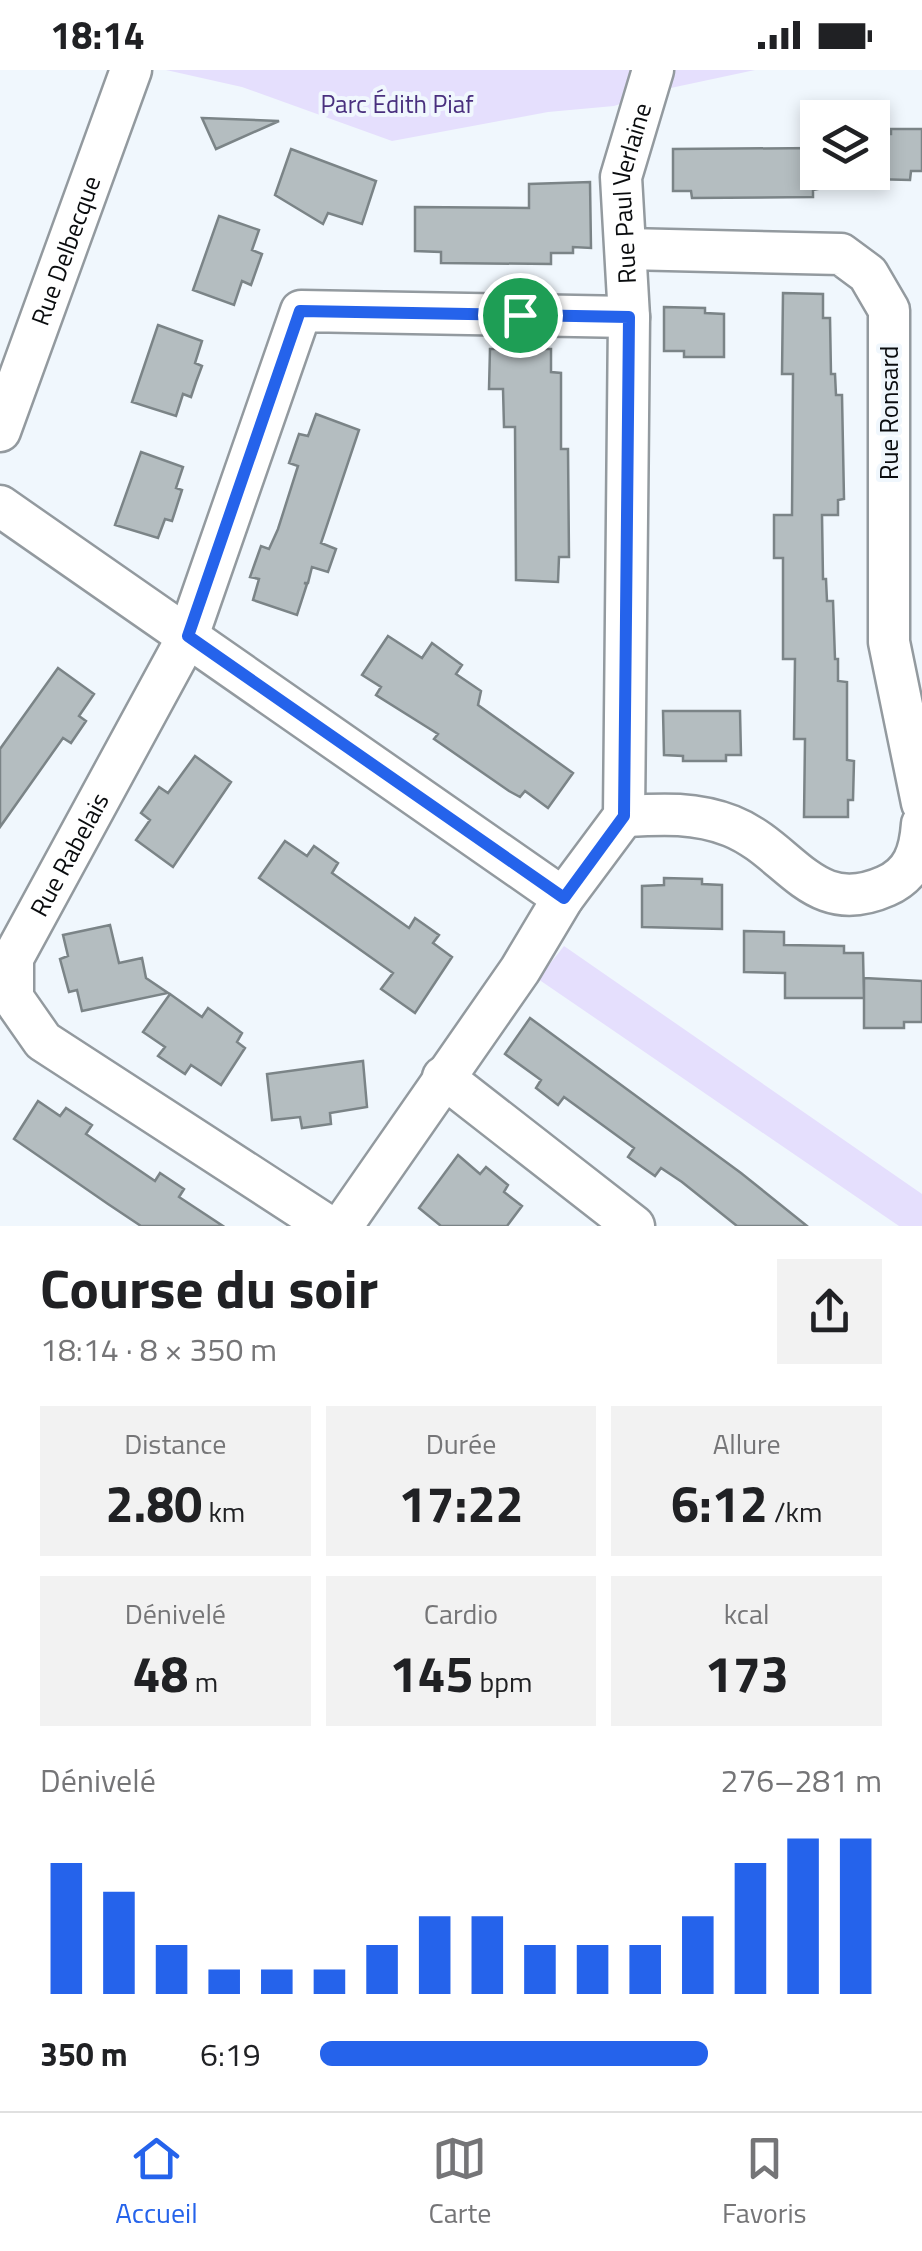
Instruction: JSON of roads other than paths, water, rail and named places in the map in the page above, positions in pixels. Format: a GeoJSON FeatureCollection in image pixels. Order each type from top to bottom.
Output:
{"type":"FeatureCollection","features":[{"type":"Feature","properties":{"kind":"street","name":"Rue Delbecque"},"geometry":{"type":"LineString","coordinates":[[0,431],[131,70]]}},
{"type":"Feature","properties":{"kind":"street","name":"Rue Paul Verlaine"},"geometry":{"type":"LineString","coordinates":[[624,816],[629,317],[621,177],[653,70]]}},
{"type":"Feature","properties":{"kind":"street","name":"Rue Ronsard"},"geometry":{"type":"LineString","coordinates":[[626,249],[841,254],[868,274],[890,310],[889,642],[922,803]]}},
{"type":"Feature","properties":{"kind":"street","name":"Rue Rabelais"},"geometry":{"type":"LineString","coordinates":[[328,1226],[43,1041],[13,998],[13,958],[188,636],[300,311],[629,317]]}},
{"type":"Feature","properties":{"kind":"street"},"geometry":{"type":"LineString","coordinates":[[0,506],[564,898]]}},
{"type":"Feature","properties":{"kind":"street"},"geometry":{"type":"LineString","coordinates":[[342,1226],[624,816],[697,814],[736,828],[830,895],[864,895],[902,878],[920,849],[922,824]]}},
{"type":"Feature","properties":{"kind":"street"},"geometry":{"type":"LineString","coordinates":[[443,1077],[634,1226]]}},
{"type":"Feature","properties":{"kind":"park label","name":"Parc Édith Piaf"},"geometry":{"type":"Point","coordinates":[397,104]}}]}
